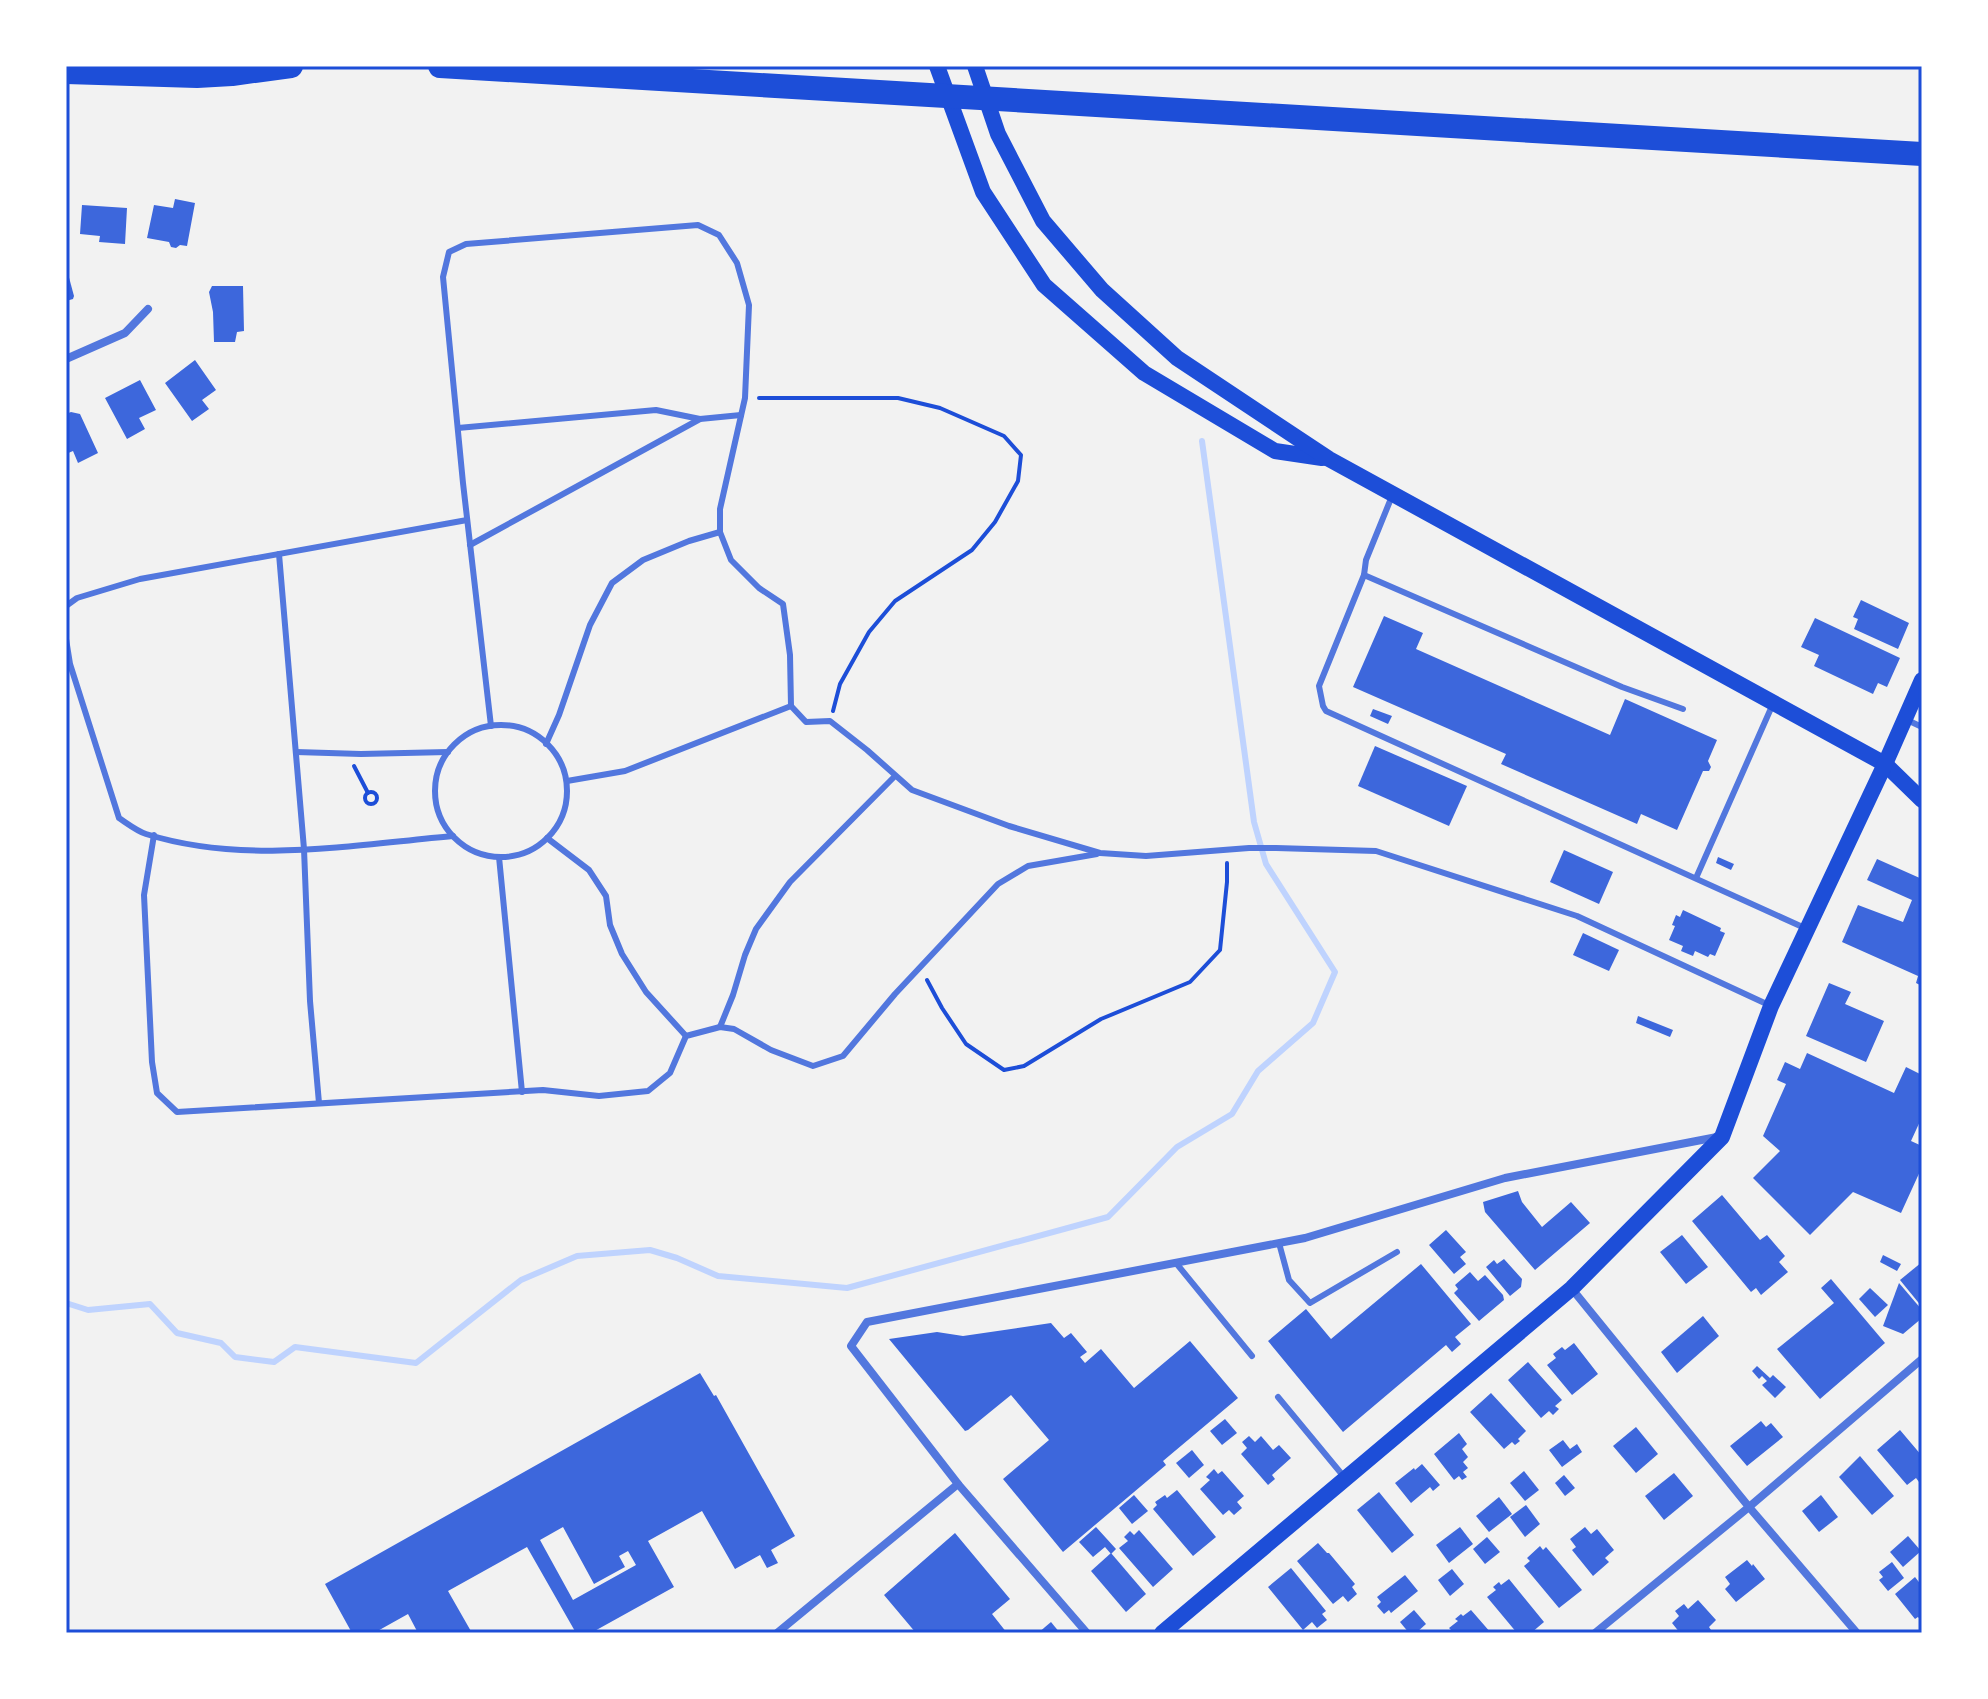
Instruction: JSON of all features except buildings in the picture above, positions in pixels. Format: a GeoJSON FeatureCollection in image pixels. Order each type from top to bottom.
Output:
{"type":"FeatureCollection","features":[{"type":"Feature","properties":{"kind":"highway"},"geometry":{"type":"LineString","coordinates":[[66,72],[197,76],[291,66]]}},
{"type":"Feature","properties":{"kind":"highway"},"geometry":{"type":"LineString","coordinates":[[440,66],[1922,154]]}},
{"type":"Feature","properties":{"kind":"main road"},"geometry":{"type":"LineString","coordinates":[[937,66],[983,192],[1044,285],[1144,373],[1275,451],[1329,459]]}},
{"type":"Feature","properties":{"kind":"main road"},"geometry":{"type":"LineString","coordinates":[[975,66],[998,134],[1043,221],[1102,290],[1177,358],[1329,459],[1885,764],[1922,800]]}},
{"type":"Feature","properties":{"kind":"main road"},"geometry":{"type":"LineString","coordinates":[[1162,1633],[1572,1288],[1722,1137],[1771,1006],[1922,680]]}},
{"type":"Feature","properties":{"kind":"street"},"geometry":{"type":"LineString","coordinates":[[66,359],[125,333],[148,309]]}},
{"type":"Feature","properties":{"kind":"street"},"geometry":{"type":"LineString","coordinates":[[1087,1633],[958,1484],[851,1346],[867,1322],[1305,1238],[1505,1178],[1722,1137]]}},
{"type":"Feature","properties":{"kind":"street"},"geometry":{"type":"LineString","coordinates":[[1572,1288],[1749,1507],[1857,1633]]}},
{"type":"Feature","properties":{"kind":"street"},"geometry":{"type":"LineString","coordinates":[[1595,1633],[1922,1359]]}},
{"type":"Feature","properties":{"kind":"street"},"geometry":{"type":"LineString","coordinates":[[777,1633],[958,1484]]}},
{"type":"Feature","properties":{"kind":"lane"},"geometry":{"type":"LineString","coordinates":[[491,726],[443,277],[449,252],[466,244],[698,225],[719,235],[737,263],[749,305],[745,398],[720,509],[720,532],[731,560],[759,588],[783,604],[790,655],[791,706],[806,722],[830,721],[912,790],[1009,826],[1100,853],[1146,856],[1249,848],[1376,851],[1577,916],[1771,1006]]}},
{"type":"Feature","properties":{"kind":"lane"},"geometry":{"type":"LineString","coordinates":[[458,428],[656,410],[700,419],[741,415]]}},
{"type":"Feature","properties":{"kind":"lane"},"geometry":{"type":"LineString","coordinates":[[470,545],[700,419]]}},
{"type":"Feature","properties":{"kind":"lane"},"geometry":{"type":"LineString","coordinates":[[1393,495],[1319,686],[1326,711],[1807,929]]}},
{"type":"Feature","properties":{"kind":"lane"},"geometry":{"type":"LineString","coordinates":[[66,606],[77,598],[140,579],[467,520]]}},
{"type":"Feature","properties":{"kind":"lane"},"geometry":{"type":"LineString","coordinates":[[546,744],[590,625],[612,583],[643,560],[720,532]]}},
{"type":"Feature","properties":{"kind":"lane"},"geometry":{"type":"LineString","coordinates":[[279,554],[304,849],[310,1001],[319,1103]]}},
{"type":"Feature","properties":{"kind":"lane"},"geometry":{"type":"LineString","coordinates":[[1364,575],[1622,687],[1683,709]]}},
{"type":"Feature","properties":{"kind":"lane"},"geometry":{"type":"LineString","coordinates":[[66,639],[70,664],[119,818],[143,833],[207,848],[289,851],[453,836]]}},
{"type":"Feature","properties":{"kind":"lane"},"geometry":{"type":"LineString","coordinates":[[1696,878],[1773,703]]}},
{"type":"Feature","properties":{"kind":"lane"},"geometry":{"type":"LineString","coordinates":[[567,781],[625,771],[791,706]]}},
{"type":"Feature","properties":{"kind":"lane"},"geometry":{"type":"LineString","coordinates":[[1905,719],[1922,727]]}},
{"type":"Feature","properties":{"kind":"lane"},"geometry":{"type":"LineString","coordinates":[[514,725],[539,736],[557,756],[567,781],[565,808],[554,832],[533,850],[511,857],[486,857],[464,847],[447,830],[436,809],[434,784],[443,758],[461,737],[491,726],[514,725]]}},
{"type":"Feature","properties":{"kind":"lane"},"geometry":{"type":"LineString","coordinates":[[296,752],[448,752]]}},
{"type":"Feature","properties":{"kind":"lane"},"geometry":{"type":"LineString","coordinates":[[720,1027],[756,929],[790,882],[895,776]]}},
{"type":"Feature","properties":{"kind":"lane"},"geometry":{"type":"LineString","coordinates":[[154,835],[144,895],[152,1062],[157,1093],[177,1112],[543,1090],[599,1096],[648,1091],[670,1073],[686,1036]]}},
{"type":"Feature","properties":{"kind":"lane"},"geometry":{"type":"LineString","coordinates":[[547,838],[589,870],[606,896],[610,925],[622,954],[646,992],[686,1036]]}},
{"type":"Feature","properties":{"kind":"lane"},"geometry":{"type":"LineString","coordinates":[[686,1036],[720,1027],[734,1029],[771,1050],[813,1066],[843,1056],[998,884],[1028,866],[1100,853]]}},
{"type":"Feature","properties":{"kind":"lane"},"geometry":{"type":"LineString","coordinates":[[499,857],[522,1092]]}},
{"type":"Feature","properties":{"kind":"lane"},"geometry":{"type":"LineString","coordinates":[[1279,1243],[1289,1280],[1310,1303],[1397,1252]]}},
{"type":"Feature","properties":{"kind":"lane"},"geometry":{"type":"LineString","coordinates":[[1176,1263],[1252,1356]]}},
{"type":"Feature","properties":{"kind":"lane"},"geometry":{"type":"LineString","coordinates":[[1278,1397],[1345,1478]]}},
{"type":"Feature","properties":{"kind":"path"},"geometry":{"type":"LineString","coordinates":[[745,398],[898,398],[940,408],[1004,436],[1021,455],[1018,481],[995,522],[972,550],[895,601],[869,632],[840,684],[830,721]]}},
{"type":"Feature","properties":{"kind":"path"},"geometry":{"type":"LineString","coordinates":[[348,753],[368,793]]}},
{"type":"Feature","properties":{"kind":"path"},"geometry":{"type":"LineString","coordinates":[[921,967],[942,1008],[966,1044],[1004,1070],[1024,1066],[1101,1019],[1190,982],[1220,950],[1227,882],[1226,850]]}},
{"type":"Feature","properties":{"kind":"waterway"},"geometry":{"type":"LineString","coordinates":[[66,1303],[88,1310],[150,1304],[177,1333],[221,1343],[235,1357],[274,1362],[295,1347],[416,1363],[521,1280],[577,1256],[650,1250],[718,1276],[847,1288],[1108,1217],[1177,1147],[1232,1114],[1258,1071],[1313,1023],[1335,972],[1266,864],[1254,822],[1202,441]]}}]}
